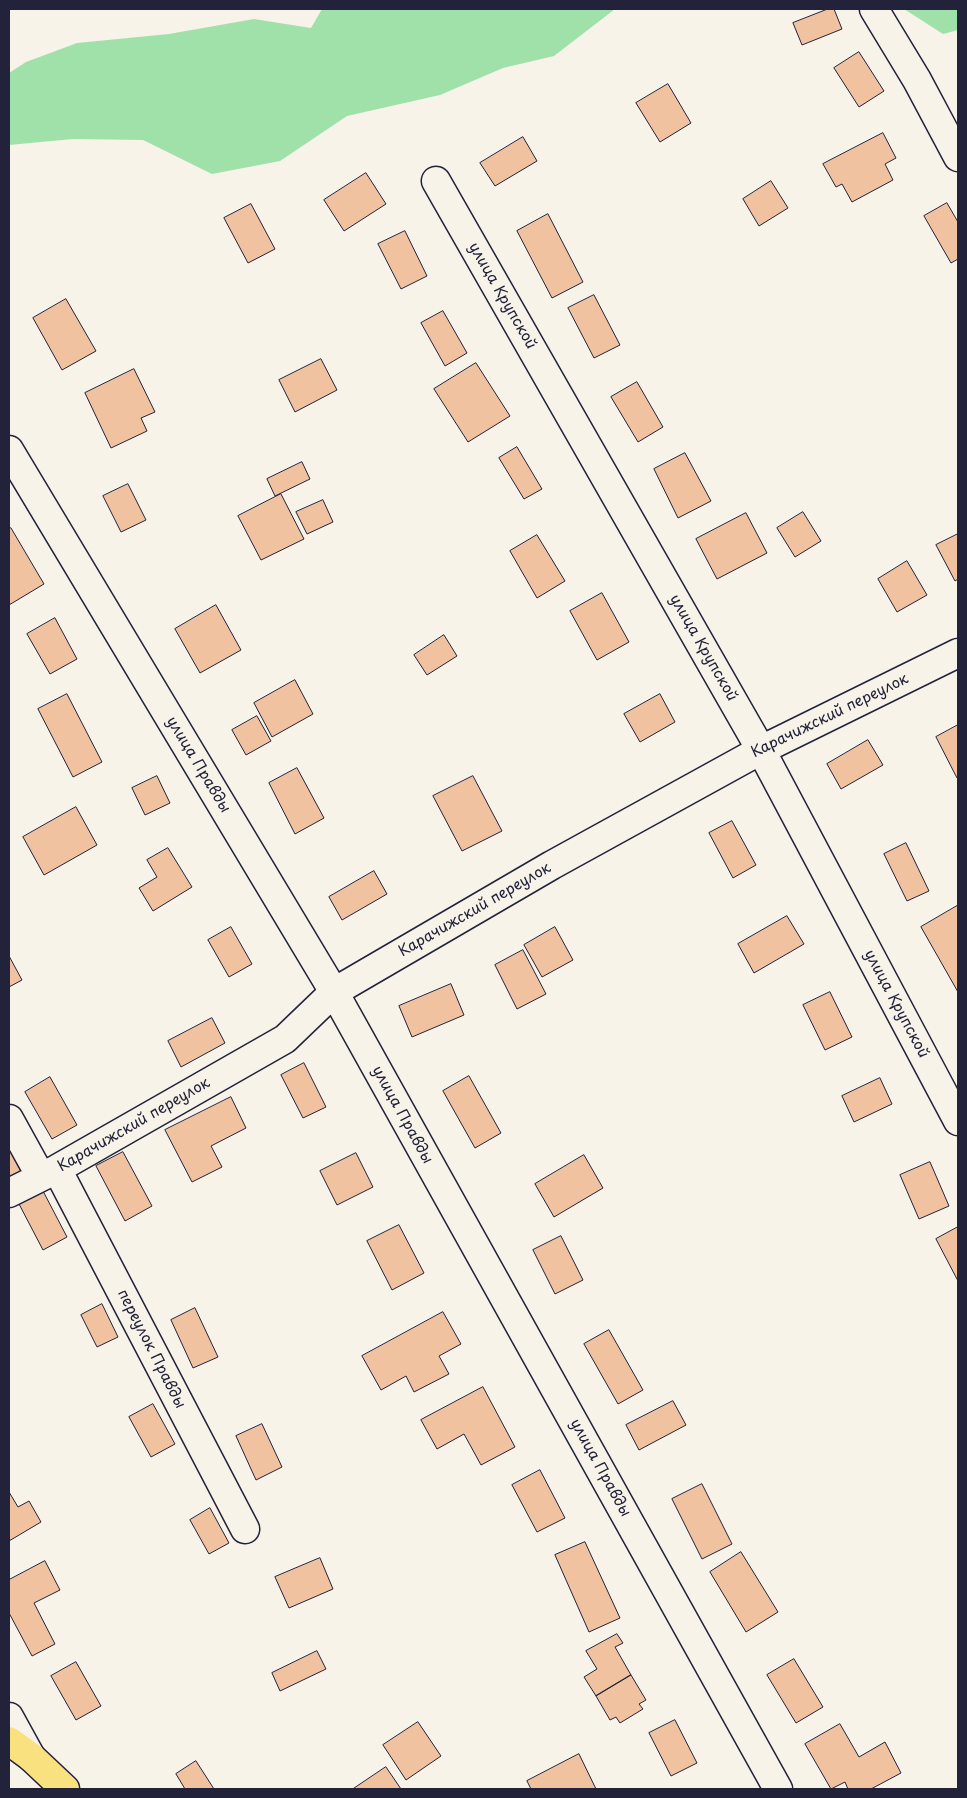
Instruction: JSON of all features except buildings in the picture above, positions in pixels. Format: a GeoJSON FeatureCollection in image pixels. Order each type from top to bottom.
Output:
{"type":"FeatureCollection","features":[{"type":"Feature","properties":{"kind":"main road"},"geometry":{"type":"LineString","coordinates":[[20,1749],[65,1789]]}},
{"type":"Feature","properties":{"kind":"street"},"geometry":{"type":"LineString","coordinates":[[874,9],[917,80],[958,157]]}},
{"type":"Feature","properties":{"kind":"street","name":"улица Крупской"},"geometry":{"type":"LineString","coordinates":[[436,181],[760,750],[958,1121]]}},
{"type":"Feature","properties":{"kind":"street","name":"улица Правды"},"geometry":{"type":"LineString","coordinates":[[9,450],[334,992],[778,1789]]}},
{"type":"Feature","properties":{"kind":"street","name":"Карачижский переулок"},"geometry":{"type":"LineString","coordinates":[[9,1193],[49,1173],[285,1039],[334,992],[552,865],[760,750],[958,653]]}},
{"type":"Feature","properties":{"kind":"street","name":"переулок Правды"},"geometry":{"type":"LineString","coordinates":[[9,1120],[49,1173],[245,1529]]}},
{"type":"Feature","properties":{"kind":"street"},"geometry":{"type":"LineString","coordinates":[[9,1717],[20,1749]]}},
{"type":"Feature","properties":{"kind":"green space"},"geometry":{"type":"Polygon","coordinates":[[[322,9],[615,9],[554,56],[503,68],[440,95],[347,116],[280,161],[212,174],[143,140],[73,139],[9,145],[9,73],[26,62],[77,43],[169,34],[254,19],[311,28],[322,9]]]}},
{"type":"Feature","properties":{"kind":"green space"},"geometry":{"type":"Polygon","coordinates":[[[904,9],[958,9],[958,30],[943,34],[904,9]]]}}]}
